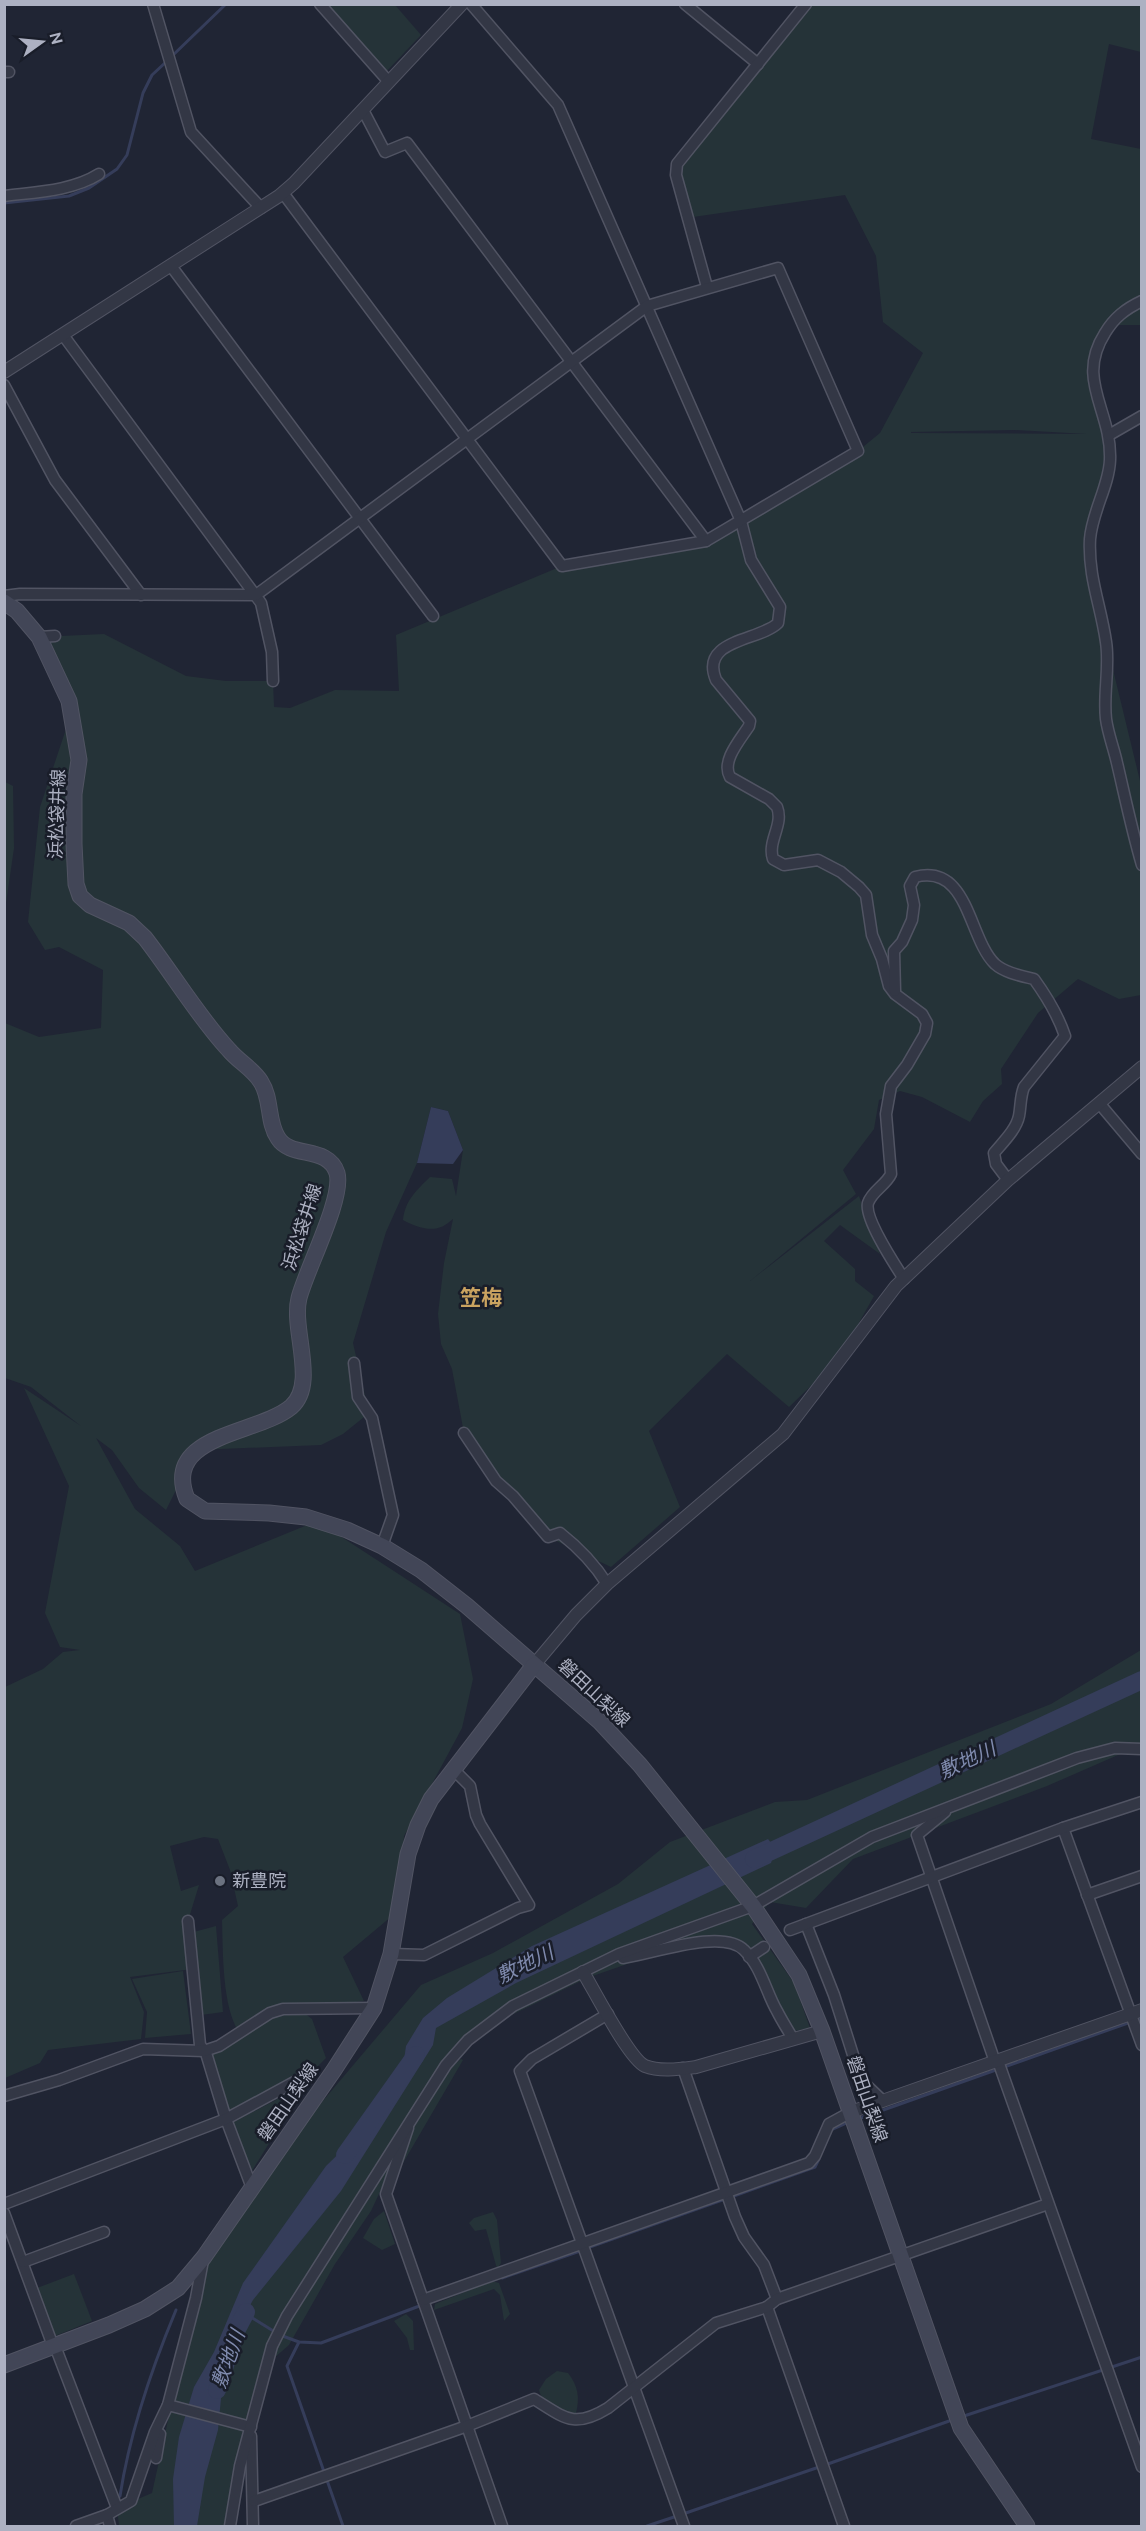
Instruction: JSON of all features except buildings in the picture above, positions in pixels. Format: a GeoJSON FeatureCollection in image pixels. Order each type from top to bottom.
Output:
{"type":"FeatureCollection","features":[{"type":"Feature","properties":{"kind":"main road","name":"浜松袋井線"},"geometry":{"type":"LineString","coordinates":[[4,602],[39,637],[69,701],[79,760],[74,794],[74,844],[76,884],[80,896],[90,906],[129,923],[145,938],[229,1051],[262,1083],[277,1138],[286,1147],[326,1159],[334,1165],[338,1176],[332,1208],[300,1296],[297,1312],[303,1366],[300,1396],[290,1407],[278,1414],[196,1450],[188,1458],[184,1467],[183,1489],[187,1499],[205,1511],[306,1517],[347,1530],[382,1545],[422,1570],[534,1665]]}},
{"type":"Feature","properties":{"kind":"main road","name":"磐田山梨線"},"geometry":{"type":"LineString","coordinates":[[4,2365],[145,2309],[178,2288],[204,2257],[374,2008],[391,1954],[411,1845],[431,1799],[534,1665],[599,1721],[640,1765],[751,1903],[799,1975],[851,2112],[961,2428],[1027,2526]]}},
{"type":"Feature","properties":{"kind":"street"},"geometry":{"type":"LineString","coordinates":[[153,4],[191,132],[261,208]]}},
{"type":"Feature","properties":{"kind":"street"},"geometry":{"type":"LineString","coordinates":[[320,4],[389,82]]}},
{"type":"Feature","properties":{"kind":"street"},"geometry":{"type":"LineString","coordinates":[[4,372],[283,193],[462,4]]}},
{"type":"Feature","properties":{"kind":"street"},"geometry":{"type":"LineString","coordinates":[[471,4],[558,105],[741,521],[751,560],[775,598],[781,616],[773,629],[745,637],[719,651],[716,657],[713,672],[716,680],[746,713],[750,721],[726,764],[727,771],[730,777],[777,807],[779,820],[770,846],[773,859],[784,865],[818,860],[841,872],[866,895],[872,934],[889,986],[895,994],[917,1009],[927,1023],[925,1034],[907,1065],[891,1086],[886,1114],[891,1174],[888,1182],[871,1197],[867,1205],[870,1218],[904,1279]]}},
{"type":"Feature","properties":{"kind":"street"},"geometry":{"type":"LineString","coordinates":[[685,4],[758,64]]}},
{"type":"Feature","properties":{"kind":"street"},"geometry":{"type":"LineString","coordinates":[[707,287],[676,175],[677,164],[806,4]]}},
{"type":"Feature","properties":{"kind":"street"},"geometry":{"type":"LineString","coordinates":[[363,110],[385,152],[406,142],[706,541]]}},
{"type":"Feature","properties":{"kind":"street"},"geometry":{"type":"LineString","coordinates":[[4,196],[61,188],[78,184],[99,174]]}},
{"type":"Feature","properties":{"kind":"street"},"geometry":{"type":"LineString","coordinates":[[4,596],[20,594],[256,595],[468,439],[647,306],[778,268],[858,451],[706,541],[562,566],[468,439],[283,193]]}},
{"type":"Feature","properties":{"kind":"street"},"geometry":{"type":"LineString","coordinates":[[171,266],[433,616]]}},
{"type":"Feature","properties":{"kind":"street"},"geometry":{"type":"LineString","coordinates":[[1142,301],[1129,307],[1112,322],[1096,347],[1092,363],[1096,393],[1109,435],[1110,463],[1090,536],[1093,588],[1107,642],[1106,719],[1128,818],[1142,865]]}},
{"type":"Feature","properties":{"kind":"street"},"geometry":{"type":"LineString","coordinates":[[63,335],[261,603],[272,652],[273,681]]}},
{"type":"Feature","properties":{"kind":"street"},"geometry":{"type":"LineString","coordinates":[[4,385],[55,480],[141,595]]}},
{"type":"Feature","properties":{"kind":"street"},"geometry":{"type":"LineString","coordinates":[[1109,435],[1142,416]]}},
{"type":"Feature","properties":{"kind":"street"},"geometry":{"type":"LineString","coordinates":[[39,637],[55,636]]}},
{"type":"Feature","properties":{"kind":"street"},"geometry":{"type":"LineString","coordinates":[[895,994],[894,951],[902,942],[912,920],[914,905],[910,886],[915,877],[924,875],[940,878],[960,892],[978,938],[996,966],[1034,979],[1046,996],[1059,1019],[1065,1036],[1060,1046],[1024,1087],[1014,1128],[994,1154],[996,1164],[1008,1180]]}},
{"type":"Feature","properties":{"kind":"street"},"geometry":{"type":"LineString","coordinates":[[534,1665],[576,1614],[607,1584],[783,1434],[873,1313],[904,1279],[1008,1180],[1142,1067]]}},
{"type":"Feature","properties":{"kind":"street"},"geometry":{"type":"LineString","coordinates":[[1099,1103],[1142,1154]]}},
{"type":"Feature","properties":{"kind":"street"},"geometry":{"type":"LineString","coordinates":[[354,1363],[358,1397],[372,1418],[393,1515],[382,1545]]}},
{"type":"Feature","properties":{"kind":"street"},"geometry":{"type":"LineString","coordinates":[[464,1433],[496,1481],[513,1496],[548,1537],[560,1533],[585,1554],[607,1584]]}},
{"type":"Feature","properties":{"kind":"street"},"geometry":{"type":"LineString","coordinates":[[230,2526],[247,2426],[272,2346],[287,2316],[446,2065],[468,2040],[513,2006],[608,1960],[751,1903],[872,1837],[1077,1758],[1115,1748],[1142,1749]]}},
{"type":"Feature","properties":{"kind":"street"},"geometry":{"type":"LineString","coordinates":[[391,1954],[424,1955],[518,1908],[529,1905],[480,1824],[470,1786],[454,1770]]}},
{"type":"Feature","properties":{"kind":"street"},"geometry":{"type":"LineString","coordinates":[[790,1930],[1063,1828],[1142,1802]]}},
{"type":"Feature","properties":{"kind":"street"},"geometry":{"type":"LineString","coordinates":[[952,1806],[917,1835],[1142,2467]]}},
{"type":"Feature","properties":{"kind":"street"},"geometry":{"type":"LineString","coordinates":[[1063,1828],[1087,1895],[1136,2012],[1142,2045]]}},
{"type":"Feature","properties":{"kind":"street"},"geometry":{"type":"LineString","coordinates":[[1087,1895],[1142,1876]]}},
{"type":"Feature","properties":{"kind":"street"},"geometry":{"type":"LineString","coordinates":[[188,1921],[200,2045],[252,2188]]}},
{"type":"Feature","properties":{"kind":"street"},"geometry":{"type":"LineString","coordinates":[[806,1924],[834,1995],[861,2080],[883,2101]]}},
{"type":"Feature","properties":{"kind":"street"},"geometry":{"type":"LineString","coordinates":[[608,1960],[718,1941],[736,1943],[749,1956],[793,2039]]}},
{"type":"Feature","properties":{"kind":"street"},"geometry":{"type":"LineString","coordinates":[[749,1956],[764,1947]]}},
{"type":"Feature","properties":{"kind":"street"},"geometry":{"type":"LineString","coordinates":[[583,1972],[631,2053],[644,2065],[696,2067],[822,2031]]}},
{"type":"Feature","properties":{"kind":"street"},"geometry":{"type":"LineString","coordinates":[[4,2096],[59,2080],[143,2049],[204,2051],[219,2046],[270,2013],[284,2009],[374,2008]]}},
{"type":"Feature","properties":{"kind":"street"},"geometry":{"type":"LineString","coordinates":[[423,2300],[809,2163],[815,2156],[829,2124],[851,2112],[1136,2012]]}},
{"type":"Feature","properties":{"kind":"street"},"geometry":{"type":"LineString","coordinates":[[608,2014],[532,2059],[520,2071],[632,2388],[684,2526]]}},
{"type":"Feature","properties":{"kind":"street"},"geometry":{"type":"LineString","coordinates":[[683,2068],[744,2237],[764,2265],[777,2300]]}},
{"type":"Feature","properties":{"kind":"street"},"geometry":{"type":"LineString","coordinates":[[4,2204],[226,2119],[298,2080]]}},
{"type":"Feature","properties":{"kind":"street"},"geometry":{"type":"LineString","coordinates":[[408,2125],[386,2194],[502,2526]]}},
{"type":"Feature","properties":{"kind":"street"},"geometry":{"type":"LineString","coordinates":[[254,2501],[467,2426],[534,2399],[565,2418],[582,2420],[608,2408],[716,2322],[767,2307],[777,2300],[900,2254],[1048,2204]]}},
{"type":"Feature","properties":{"kind":"street"},"geometry":{"type":"LineString","coordinates":[[4,2213],[117,2508]]}},
{"type":"Feature","properties":{"kind":"street"},"geometry":{"type":"LineString","coordinates":[[22,2262],[104,2232]]}},
{"type":"Feature","properties":{"kind":"street"},"geometry":{"type":"LineString","coordinates":[[76,2526],[107,2515],[131,2500],[163,2416],[171,2406],[204,2257]]}},
{"type":"Feature","properties":{"kind":"street"},"geometry":{"type":"LineString","coordinates":[[767,2307],[844,2526]]}},
{"type":"Feature","properties":{"kind":"street"},"geometry":{"type":"LineString","coordinates":[[171,2406],[247,2426]]}},
{"type":"Feature","properties":{"kind":"street"},"geometry":{"type":"LineString","coordinates":[[156,2458],[163,2416]]}},
{"type":"Feature","properties":{"kind":"street"},"geometry":{"type":"LineString","coordinates":[[247,2426],[254,2501],[253,2526]]}},
{"type":"Feature","properties":{"kind":"street"},"geometry":{"type":"LineString","coordinates":[[107,2515],[110,2526]]}},
{"type":"Feature","properties":{"kind":"shaded area"},"geometry":{"type":"Polygon","coordinates":[[[323,5],[395,5],[421,35],[385,73],[323,5]]]}},
{"type":"Feature","properties":{"kind":"shaded area"},"geometry":{"type":"Polygon","coordinates":[[[806,5],[1141,5],[1141,52],[1109,44],[1091,139],[1141,149],[1142,325],[1110,325],[1095,352],[1109,435],[1090,536],[1100,616],[1141,785],[1141,995],[1119,999],[1078,979],[1038,1013],[1001,1069],[1002,1084],[983,1101],[970,1122],[922,1097],[900,1091],[879,1100],[874,1129],[843,1170],[856,1194],[750,1281],[859,1196],[880,1254],[840,1225],[824,1241],[855,1269],[855,1281],[874,1296],[838,1360],[789,1407],[727,1354],[649,1431],[680,1507],[611,1567],[548,1537],[464,1433],[452,1369],[441,1344],[438,1314],[444,1263],[453,1219],[443,1226],[432,1229],[403,1220],[409,1201],[430,1177],[452,1179],[456,1196],[463,1150],[448,1111],[431,1107],[417,1163],[386,1232],[353,1343],[369,1413],[343,1434],[321,1445],[196,1450],[166,1510],[139,1488],[112,1450],[96,1438],[135,1509],[180,1546],[195,1571],[317,1521],[460,1614],[473,1679],[462,1728],[404,1836],[398,1911],[343,1957],[364,2001],[299,2009],[312,2019],[326,2058],[315,2069],[229,2112],[206,2053],[239,2032],[233,2021],[226,1994],[222,1920],[238,1906],[230,1870],[218,1839],[204,1837],[170,1846],[181,1891],[199,1885],[188,1921],[190,1933],[216,1926],[223,2012],[201,2015],[193,1969],[130,1977],[144,2012],[141,2039],[48,2050],[40,2063],[5,2078],[5,1687],[43,1669],[63,1652],[80,1650],[60,1647],[45,1613],[69,1486],[24,1388],[81,1426],[31,1387],[5,1378],[5,1023],[39,1037],[101,1028],[103,970],[59,947],[45,950],[28,922],[40,807],[72,711],[39,637],[104,634],[186,676],[226,681],[273,681],[274,707],[290,708],[335,690],[399,691],[396,635],[562,566],[635,553],[723,531],[858,451],[880,433],[923,353],[883,322],[876,256],[845,195],[693,217],[677,164],[806,5]],[[1014,430],[911,432],[911,433],[1087,434],[1014,430]]]}},
{"type":"Feature","properties":{"kind":"shaded area"},"geometry":{"type":"Polygon","coordinates":[[[5,782],[13,786],[14,848],[5,910],[5,782]]]}},
{"type":"Feature","properties":{"kind":"shaded area"},"geometry":{"type":"Polygon","coordinates":[[[1141,1650],[1141,1745],[1047,1786],[853,1859],[806,1908],[770,1902],[752,1924],[794,1983],[810,2028],[794,2031],[740,1943],[676,1947],[587,1978],[461,2040],[395,2145],[413,2125],[447,2070],[461,2059],[463,2060],[399,2170],[401,2147],[371,2211],[335,2264],[289,2345],[274,2358],[232,2526],[119,2526],[117,2508],[152,2493],[202,2266],[267,2167],[421,1985],[493,1953],[618,1884],[670,1842],[775,1802],[807,1800],[1051,1704],[1141,1650]]]}},
{"type":"Feature","properties":{"kind":"shaded area"},"geometry":{"type":"Polygon","coordinates":[[[183,1971],[191,2034],[145,2038],[147,2012],[132,1979],[183,1971]]]}},
{"type":"Feature","properties":{"kind":"shaded area"},"geometry":{"type":"Polygon","coordinates":[[[306,2084],[250,2174],[232,2123],[306,2084]]]}},
{"type":"Feature","properties":{"kind":"shaded area"},"geometry":{"type":"Polygon","coordinates":[[[384,2211],[395,2244],[382,2250],[363,2238],[374,2219],[384,2211]]]}},
{"type":"Feature","properties":{"kind":"shaded area"},"geometry":{"type":"Polygon","coordinates":[[[493,2212],[497,2220],[501,2263],[497,2269],[486,2229],[475,2231],[469,2223],[474,2218],[493,2212]]]}},
{"type":"Feature","properties":{"kind":"shaded area"},"geometry":{"type":"Polygon","coordinates":[[[74,2274],[92,2321],[55,2336],[37,2288],[74,2274]]]}},
{"type":"Feature","properties":{"kind":"shaded area"},"geometry":{"type":"Polygon","coordinates":[[[492,2281],[499,2283],[510,2314],[504,2321],[500,2295],[494,2289],[434,2310],[435,2304],[492,2281]]]}},
{"type":"Feature","properties":{"kind":"shaded area"},"geometry":{"type":"Polygon","coordinates":[[[406,2314],[413,2321],[414,2350],[410,2350],[407,2338],[394,2321],[406,2314]]]}},
{"type":"Feature","properties":{"kind":"shaded area"},"geometry":{"type":"Polygon","coordinates":[[[557,2371],[568,2373],[574,2382],[578,2397],[576,2413],[553,2408],[541,2396],[539,2390],[546,2379],[557,2371]]]}},
{"type":"Feature","properties":{"kind":"water"},"geometry":{"type":"Polygon","coordinates":[[[431,1107],[448,1111],[463,1150],[453,1164],[417,1163],[431,1107]]]}},
{"type":"Feature","properties":{"kind":"water"},"geometry":{"type":"Polygon","coordinates":[[[768,1839],[776,1849],[771,1863],[516,1983],[436,2028],[433,2045],[341,2191],[253,2300],[236,2331],[224,2367],[218,2430],[205,2477],[197,2526],[174,2526],[173,2479],[179,2437],[194,2387],[214,2352],[243,2283],[326,2166],[359,2134],[402,2074],[406,2046],[423,2018],[447,1998],[532,1946],[768,1839]]]}},
{"type":"Feature","properties":{"kind":"waterway"},"geometry":{"type":"LineString","coordinates":[[171,57],[226,4]]}},
{"type":"Feature","properties":{"kind":"waterway"},"geometry":{"type":"LineString","coordinates":[[4,203],[69,196],[89,188],[117,169],[127,155],[143,93],[152,75],[166,62]]}},
{"type":"Feature","properties":{"kind":"waterway","name":"敷地川"},"geometry":{"type":"LineString","coordinates":[[754,1859],[1142,1680]]}},
{"type":"Feature","properties":{"kind":"waterway"},"geometry":{"type":"LineString","coordinates":[[858,2119],[1142,2018]]}},
{"type":"Feature","properties":{"kind":"waterway","name":"敷地川"},"geometry":{"type":"LineString","coordinates":[[345,2155],[416,2055]]}},
{"type":"Feature","properties":{"kind":"waterway"},"geometry":{"type":"LineString","coordinates":[[831,2130],[849,2122]]}},
{"type":"Feature","properties":{"kind":"waterway"},"geometry":{"type":"LineString","coordinates":[[731,2197],[815,2167],[819,2159]]}},
{"type":"Feature","properties":{"kind":"waterway"},"geometry":{"type":"LineString","coordinates":[[587,2248],[725,2199]]}},
{"type":"Feature","properties":{"kind":"waterway"},"geometry":{"type":"LineString","coordinates":[[502,2278],[580,2251]]}},
{"type":"Feature","properties":{"kind":"waterway"},"geometry":{"type":"LineString","coordinates":[[280,2335],[299,2342],[321,2343],[422,2305]]}},
{"type":"Feature","properties":{"kind":"waterway"},"geometry":{"type":"LineString","coordinates":[[117,2499],[120,2496],[129,2448],[142,2401],[176,2310]]}},
{"type":"Feature","properties":{"kind":"waterway","name":"敷地川"},"geometry":{"type":"LineString","coordinates":[[217,2390],[236,2331],[246,2312]]}},
{"type":"Feature","properties":{"kind":"waterway"},"geometry":{"type":"LineString","coordinates":[[246,2314],[275,2332]]}},
{"type":"Feature","properties":{"kind":"waterway"},"geometry":{"type":"LineString","coordinates":[[299,2342],[287,2366],[343,2526]]}},
{"type":"Feature","properties":{"kind":"waterway"},"geometry":{"type":"LineString","coordinates":[[961,2417],[1142,2357]]}},
{"type":"Feature","properties":{"kind":"waterway"},"geometry":{"type":"LineString","coordinates":[[825,2465],[952,2420]]}},
{"type":"Feature","properties":{"kind":"waterway"},"geometry":{"type":"LineString","coordinates":[[683,2514],[819,2467]]}},
{"type":"Feature","properties":{"kind":"waterway"},"geometry":{"type":"LineString","coordinates":[[647,2526],[677,2516]]}},
{"type":"Feature","properties":{"kind":"place","name":"新豊院"},"geometry":{"type":"Point","coordinates":[220,1881]}},
{"type":"Feature","properties":{"kind":"district","name":"笠梅"},"geometry":{"type":"Point","coordinates":[481,1298]}}]}
